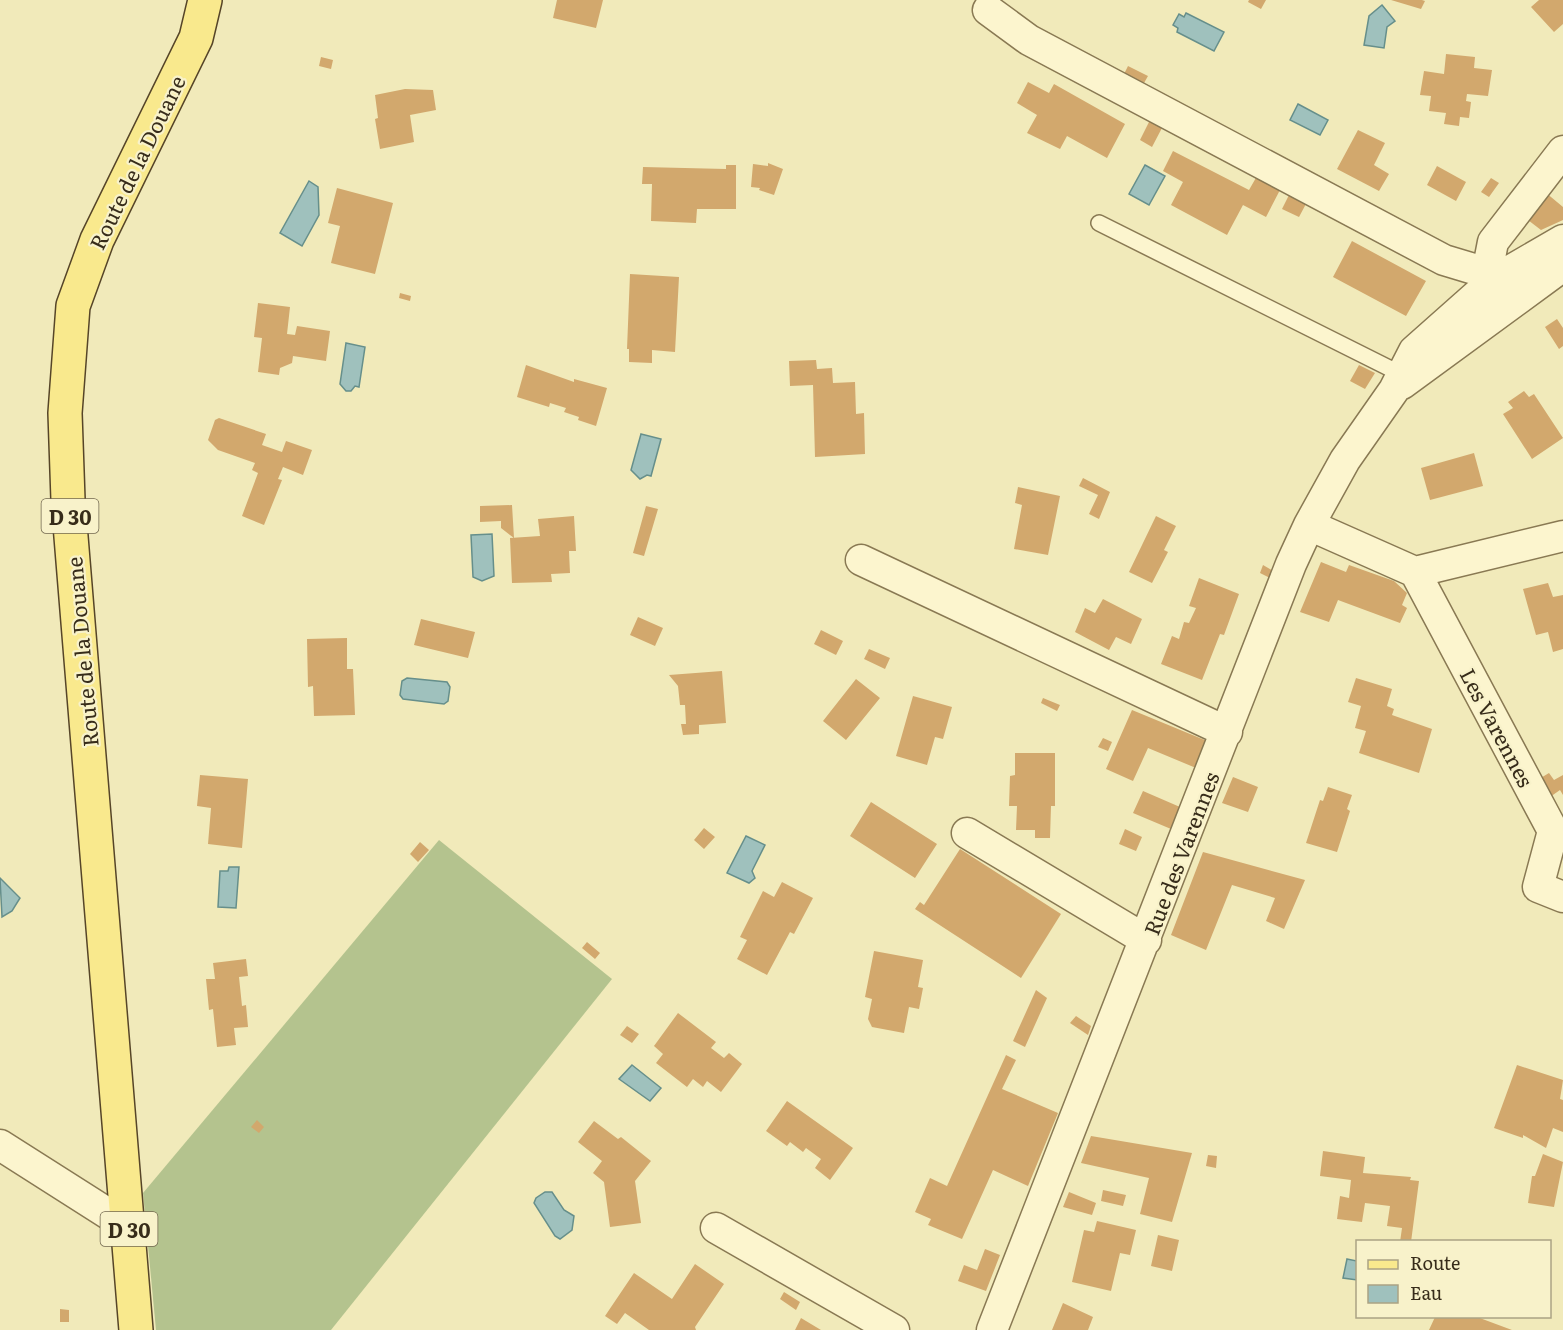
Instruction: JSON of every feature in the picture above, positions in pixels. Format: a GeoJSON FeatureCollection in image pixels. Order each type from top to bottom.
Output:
{"type":"FeatureCollection","features":[{"type":"Feature","properties":{"kind":"main road","name":"Route de la Douane"},"geometry":{"type":"LineString","coordinates":[[136,1330],[68,501],[65,413],[73,306],[97,240],[196,38],[205,0]]}},
{"type":"Feature","properties":{"kind":"street"},"geometry":{"type":"LineString","coordinates":[[988,10],[1029,40],[1444,260],[1490,276],[1509,305]]}},
{"type":"Feature","properties":{"kind":"street"},"geometry":{"type":"LineString","coordinates":[[1490,276],[1493,242],[1563,151]]}},
{"type":"Feature","properties":{"kind":"street","name":"Rue des Varennes"},"geometry":{"type":"LineString","coordinates":[[992,1330],[1309,525],[1345,460],[1402,381],[1414,351],[1490,276],[1563,240]]}},
{"type":"Feature","properties":{"kind":"street","name":"Rue des Varennes"},"geometry":{"type":"LineString","coordinates":[[1402,381],[1563,266]]}},
{"type":"Feature","properties":{"kind":"street"},"geometry":{"type":"LineString","coordinates":[[1309,525],[1415,572],[1563,536]]}},
{"type":"Feature","properties":{"kind":"street"},"geometry":{"type":"LineString","coordinates":[[861,560],[1227,732]]}},
{"type":"Feature","properties":{"kind":"street","name":"Les Varennes"},"geometry":{"type":"LineString","coordinates":[[1415,572],[1553,831],[1551,892]]}},
{"type":"Feature","properties":{"kind":"street"},"geometry":{"type":"LineString","coordinates":[[967,833],[1146,940]]}},
{"type":"Feature","properties":{"kind":"street"},"geometry":{"type":"LineString","coordinates":[[0,1145],[129,1227]]}},
{"type":"Feature","properties":{"kind":"street"},"geometry":{"type":"LineString","coordinates":[[716,1228],[894,1330]]}},
{"type":"Feature","properties":{"kind":"lane"},"geometry":{"type":"LineString","coordinates":[[1099,223],[1402,381]]}},
{"type":"Feature","properties":{"kind":"green space"},"geometry":{"type":"Polygon","coordinates":[[[439,840],[612,979],[331,1330],[156,1330],[143,1193],[439,840]]]}},
{"type":"Feature","properties":{"kind":"water"},"geometry":{"type":"Polygon","coordinates":[[[1382,5],[1395,21],[1387,27],[1384,48],[1364,45],[1369,16],[1382,5]]]}},
{"type":"Feature","properties":{"kind":"water"},"geometry":{"type":"Polygon","coordinates":[[[1186,13],[1224,32],[1214,51],[1177,32],[1178,28],[1173,25],[1179,14],[1184,17],[1186,13]]]}},
{"type":"Feature","properties":{"kind":"water"},"geometry":{"type":"Polygon","coordinates":[[[1298,104],[1328,120],[1320,135],[1290,120],[1298,104]]]}},
{"type":"Feature","properties":{"kind":"water"},"geometry":{"type":"Polygon","coordinates":[[[1145,165],[1165,176],[1149,205],[1129,194],[1145,165]]]}},
{"type":"Feature","properties":{"kind":"water"},"geometry":{"type":"Polygon","coordinates":[[[309,181],[318,187],[319,215],[302,246],[280,233],[309,181]]]}},
{"type":"Feature","properties":{"kind":"water"},"geometry":{"type":"Polygon","coordinates":[[[346,343],[365,347],[359,387],[355,386],[351,391],[346,391],[340,384],[346,343]]]}},
{"type":"Feature","properties":{"kind":"water"},"geometry":{"type":"Polygon","coordinates":[[[641,434],[661,439],[651,476],[647,475],[640,479],[631,470],[641,434]]]}},
{"type":"Feature","properties":{"kind":"water"},"geometry":{"type":"Polygon","coordinates":[[[492,534],[494,576],[482,581],[473,577],[471,535],[492,534]]]}},
{"type":"Feature","properties":{"kind":"water"},"geometry":{"type":"Polygon","coordinates":[[[407,678],[447,682],[450,687],[448,701],[444,704],[403,699],[400,695],[402,681],[407,678]]]}},
{"type":"Feature","properties":{"kind":"water"},"geometry":{"type":"Polygon","coordinates":[[[746,836],[765,845],[752,871],[755,878],[749,883],[727,873],[746,836]]]}},
{"type":"Feature","properties":{"kind":"water"},"geometry":{"type":"Polygon","coordinates":[[[229,867],[239,867],[236,908],[218,907],[220,871],[228,871],[229,867]]]}},
{"type":"Feature","properties":{"kind":"water"},"geometry":{"type":"Polygon","coordinates":[[[0,878],[20,898],[12,911],[2,917],[0,878]]]}},
{"type":"Feature","properties":{"kind":"water"},"geometry":{"type":"Polygon","coordinates":[[[632,1065],[661,1088],[650,1101],[619,1079],[632,1065]]]}},
{"type":"Feature","properties":{"kind":"water"},"geometry":{"type":"Polygon","coordinates":[[[545,1192],[552,1192],[564,1210],[574,1216],[572,1230],[560,1239],[555,1236],[534,1203],[536,1198],[545,1192]]]}},
{"type":"Feature","properties":{"kind":"water"},"geometry":{"type":"Polygon","coordinates":[[[1347,1259],[1356,1261],[1356,1280],[1343,1278],[1347,1259]]]}},
{"type":"Feature","properties":{"kind":"building"},"geometry":{"type":"Polygon","coordinates":[[[557,0],[603,0],[596,28],[553,18],[557,0]]]}},
{"type":"Feature","properties":{"kind":"building"},"geometry":{"type":"Polygon","coordinates":[[[1249,0],[1266,0],[1261,9],[1248,2],[1249,0]]]}},
{"type":"Feature","properties":{"kind":"building"},"geometry":{"type":"Polygon","coordinates":[[[1391,0],[1422,0],[1425,1],[1421,9],[1391,0]]]}},
{"type":"Feature","properties":{"kind":"building"},"geometry":{"type":"Polygon","coordinates":[[[1539,0],[1563,0],[1563,24],[1554,32],[1531,7],[1539,0]]]}},
{"type":"Feature","properties":{"kind":"building"},"geometry":{"type":"Polygon","coordinates":[[[1446,54],[1475,57],[1474,68],[1492,70],[1488,96],[1467,94],[1466,101],[1471,102],[1469,118],[1460,117],[1459,126],[1444,124],[1446,113],[1429,111],[1431,96],[1420,95],[1424,71],[1444,74],[1446,54]]]}},
{"type":"Feature","properties":{"kind":"building"},"geometry":{"type":"Polygon","coordinates":[[[321,57],[333,60],[331,69],[319,66],[321,57]]]}},
{"type":"Feature","properties":{"kind":"building"},"geometry":{"type":"Polygon","coordinates":[[[1128,66],[1148,76],[1140,90],[1121,80],[1128,66]]]}},
{"type":"Feature","properties":{"kind":"building"},"geometry":{"type":"Polygon","coordinates":[[[1028,82],[1049,93],[1054,84],[1125,124],[1107,158],[1067,136],[1060,149],[1027,133],[1037,115],[1017,103],[1028,82]]]}},
{"type":"Feature","properties":{"kind":"building"},"geometry":{"type":"Polygon","coordinates":[[[405,89],[433,90],[436,110],[410,115],[414,142],[380,149],[375,119],[378,118],[375,95],[405,89]]]}},
{"type":"Feature","properties":{"kind":"building"},"geometry":{"type":"Polygon","coordinates":[[[1150,120],[1163,126],[1152,147],[1140,140],[1150,120]]]}},
{"type":"Feature","properties":{"kind":"building"},"geometry":{"type":"Polygon","coordinates":[[[1358,130],[1385,143],[1374,165],[1389,174],[1379,191],[1337,169],[1358,130]]]}},
{"type":"Feature","properties":{"kind":"building"},"geometry":{"type":"Polygon","coordinates":[[[1173,151],[1249,190],[1257,176],[1281,188],[1266,217],[1243,205],[1227,235],[1171,205],[1183,182],[1163,171],[1173,151]]]}},
{"type":"Feature","properties":{"kind":"building"},"geometry":{"type":"Polygon","coordinates":[[[768,163],[783,169],[774,195],[759,190],[760,188],[751,187],[753,164],[768,166],[768,163]]]}},
{"type":"Feature","properties":{"kind":"building"},"geometry":{"type":"Polygon","coordinates":[[[726,165],[736,165],[736,209],[697,209],[696,223],[651,221],[652,184],[642,184],[643,167],[726,169],[726,165]]]}},
{"type":"Feature","properties":{"kind":"building"},"geometry":{"type":"Polygon","coordinates":[[[1437,166],[1466,182],[1456,201],[1427,185],[1437,166]]]}},
{"type":"Feature","properties":{"kind":"building"},"geometry":{"type":"Polygon","coordinates":[[[1491,178],[1499,183],[1489,197],[1481,192],[1491,178]]]}},
{"type":"Feature","properties":{"kind":"building"},"geometry":{"type":"Polygon","coordinates":[[[337,188],[393,203],[375,274],[331,263],[340,226],[328,223],[337,188]]]}},
{"type":"Feature","properties":{"kind":"building"},"geometry":{"type":"Polygon","coordinates":[[[1545,192],[1563,207],[1563,220],[1541,230],[1524,217],[1545,192]]]}},
{"type":"Feature","properties":{"kind":"building"},"geometry":{"type":"Polygon","coordinates":[[[1290,193],[1307,202],[1299,217],[1282,209],[1290,193]]]}},
{"type":"Feature","properties":{"kind":"building"},"geometry":{"type":"Polygon","coordinates":[[[1352,241],[1426,281],[1406,316],[1333,277],[1352,241]]]}},
{"type":"Feature","properties":{"kind":"building"},"geometry":{"type":"Polygon","coordinates":[[[630,274],[679,277],[675,352],[652,350],[652,363],[629,362],[629,349],[627,349],[630,274]]]}},
{"type":"Feature","properties":{"kind":"building"},"geometry":{"type":"Polygon","coordinates":[[[400,293],[411,296],[410,301],[399,298],[400,293]]]}},
{"type":"Feature","properties":{"kind":"building"},"geometry":{"type":"Polygon","coordinates":[[[258,303],[290,307],[287,334],[295,335],[297,326],[330,331],[326,361],[293,356],[292,363],[280,368],[279,375],[258,372],[262,338],[254,337],[258,303]]]}},
{"type":"Feature","properties":{"kind":"building"},"geometry":{"type":"Polygon","coordinates":[[[1557,319],[1563,328],[1563,346],[1559,349],[1545,327],[1557,319]]]}},
{"type":"Feature","properties":{"kind":"building"},"geometry":{"type":"Polygon","coordinates":[[[816,360],[817,369],[832,368],[833,383],[855,382],[856,414],[864,413],[865,454],[815,457],[813,385],[790,386],[789,361],[816,360]]]}},
{"type":"Feature","properties":{"kind":"building"},"geometry":{"type":"Polygon","coordinates":[[[526,365],[574,382],[574,379],[607,388],[596,426],[564,412],[566,408],[550,403],[549,407],[517,397],[526,365]]]}},
{"type":"Feature","properties":{"kind":"building"},"geometry":{"type":"Polygon","coordinates":[[[1359,365],[1375,373],[1365,389],[1350,381],[1359,365]]]}},
{"type":"Feature","properties":{"kind":"building"},"geometry":{"type":"Polygon","coordinates":[[[1524,391],[1529,397],[1534,394],[1563,438],[1532,459],[1503,414],[1513,408],[1508,402],[1524,391]]]}},
{"type":"Feature","properties":{"kind":"building"},"geometry":{"type":"Polygon","coordinates":[[[219,418],[266,434],[262,445],[282,452],[286,441],[312,450],[303,475],[283,467],[278,479],[282,480],[264,525],[242,516],[258,473],[252,470],[255,463],[218,450],[208,440],[215,420],[219,418]]]}},
{"type":"Feature","properties":{"kind":"building"},"geometry":{"type":"Polygon","coordinates":[[[1474,453],[1483,486],[1430,500],[1421,468],[1474,453]]]}},
{"type":"Feature","properties":{"kind":"building"},"geometry":{"type":"Polygon","coordinates":[[[1083,478],[1110,492],[1099,519],[1089,514],[1098,495],[1079,486],[1083,478]]]}},
{"type":"Feature","properties":{"kind":"building"},"geometry":{"type":"Polygon","coordinates":[[[1018,487],[1060,496],[1048,555],[1014,549],[1022,505],[1015,503],[1018,487]]]}},
{"type":"Feature","properties":{"kind":"building"},"geometry":{"type":"Polygon","coordinates":[[[512,505],[514,538],[501,528],[501,521],[480,522],[480,506],[512,505]]]}},
{"type":"Feature","properties":{"kind":"building"},"geometry":{"type":"Polygon","coordinates":[[[646,506],[658,509],[644,556],[633,553],[646,506]]]}},
{"type":"Feature","properties":{"kind":"building"},"geometry":{"type":"Polygon","coordinates":[[[574,516],[576,551],[569,551],[570,573],[551,574],[552,582],[512,583],[510,538],[540,536],[538,519],[574,516]]]}},
{"type":"Feature","properties":{"kind":"building"},"geometry":{"type":"Polygon","coordinates":[[[1156,516],[1176,526],[1164,550],[1168,552],[1152,583],[1129,572],[1156,516]]]}},
{"type":"Feature","properties":{"kind":"building"},"geometry":{"type":"Polygon","coordinates":[[[1321,562],[1346,572],[1349,565],[1394,581],[1407,593],[1402,605],[1407,608],[1400,623],[1338,600],[1329,622],[1300,612],[1321,562]]]}},
{"type":"Feature","properties":{"kind":"building"},"geometry":{"type":"Polygon","coordinates":[[[1263,565],[1275,572],[1272,579],[1260,573],[1263,565]]]}},
{"type":"Feature","properties":{"kind":"building"},"geometry":{"type":"Polygon","coordinates":[[[1199,578],[1239,594],[1224,635],[1220,634],[1202,680],[1161,664],[1172,636],[1179,639],[1184,622],[1189,623],[1196,608],[1189,606],[1199,578]]]}},
{"type":"Feature","properties":{"kind":"building"},"geometry":{"type":"Polygon","coordinates":[[[1548,583],[1553,597],[1563,595],[1563,649],[1553,652],[1548,632],[1536,635],[1523,589],[1548,583]]]}},
{"type":"Feature","properties":{"kind":"building"},"geometry":{"type":"Polygon","coordinates":[[[1103,599],[1142,619],[1131,644],[1116,637],[1109,650],[1075,632],[1085,608],[1095,613],[1103,599]]]}},
{"type":"Feature","properties":{"kind":"building"},"geometry":{"type":"Polygon","coordinates":[[[638,617],[663,628],[655,646],[630,635],[638,617]]]}},
{"type":"Feature","properties":{"kind":"building"},"geometry":{"type":"Polygon","coordinates":[[[421,619],[475,632],[468,658],[414,645],[421,619]]]}},
{"type":"Feature","properties":{"kind":"building"},"geometry":{"type":"Polygon","coordinates":[[[821,630],[843,641],[836,655],[814,644],[821,630]]]}},
{"type":"Feature","properties":{"kind":"building"},"geometry":{"type":"Polygon","coordinates":[[[347,638],[347,669],[353,669],[355,715],[314,716],[313,686],[308,687],[307,639],[347,638]]]}},
{"type":"Feature","properties":{"kind":"building"},"geometry":{"type":"Polygon","coordinates":[[[869,649],[890,658],[885,669],[864,659],[869,649]]]}},
{"type":"Feature","properties":{"kind":"building"},"geometry":{"type":"Polygon","coordinates":[[[722,671],[726,723],[699,725],[699,734],[683,735],[681,724],[686,724],[685,705],[680,705],[678,686],[669,675],[722,671]]]}},
{"type":"Feature","properties":{"kind":"building"},"geometry":{"type":"Polygon","coordinates":[[[1356,678],[1392,689],[1387,706],[1394,709],[1392,715],[1432,729],[1419,773],[1359,753],[1366,731],[1355,728],[1361,706],[1348,702],[1356,678]]]}},
{"type":"Feature","properties":{"kind":"building"},"geometry":{"type":"Polygon","coordinates":[[[856,679],[880,698],[846,740],[823,721],[856,679]]]}},
{"type":"Feature","properties":{"kind":"building"},"geometry":{"type":"Polygon","coordinates":[[[913,696],[952,707],[943,739],[935,737],[927,765],[896,756],[913,696]]]}},
{"type":"Feature","properties":{"kind":"building"},"geometry":{"type":"Polygon","coordinates":[[[1043,698],[1060,705],[1057,711],[1041,703],[1043,698]]]}},
{"type":"Feature","properties":{"kind":"building"},"geometry":{"type":"Polygon","coordinates":[[[1132,710],[1207,741],[1196,768],[1148,748],[1133,781],[1106,769],[1132,710]]]}},
{"type":"Feature","properties":{"kind":"building"},"geometry":{"type":"Polygon","coordinates":[[[1103,738],[1112,742],[1108,751],[1098,747],[1103,738]]]}},
{"type":"Feature","properties":{"kind":"building"},"geometry":{"type":"Polygon","coordinates":[[[1015,753],[1055,753],[1055,806],[1051,806],[1050,838],[1035,838],[1035,830],[1016,830],[1017,806],[1009,806],[1010,776],[1015,775],[1015,753]]]}},
{"type":"Feature","properties":{"kind":"building"},"geometry":{"type":"Polygon","coordinates":[[[1549,773],[1554,780],[1563,775],[1563,795],[1560,790],[1550,797],[1539,779],[1549,773]]]}},
{"type":"Feature","properties":{"kind":"building"},"geometry":{"type":"Polygon","coordinates":[[[200,775],[248,779],[242,848],[208,844],[211,808],[197,806],[200,775]]]}},
{"type":"Feature","properties":{"kind":"building"},"geometry":{"type":"Polygon","coordinates":[[[1233,777],[1258,787],[1248,812],[1222,803],[1233,777]]]}},
{"type":"Feature","properties":{"kind":"building"},"geometry":{"type":"Polygon","coordinates":[[[1328,787],[1352,795],[1347,809],[1350,811],[1337,852],[1306,843],[1320,800],[1323,801],[1328,787]]]}},
{"type":"Feature","properties":{"kind":"building"},"geometry":{"type":"Polygon","coordinates":[[[1143,791],[1180,807],[1171,829],[1133,813],[1143,791]]]}},
{"type":"Feature","properties":{"kind":"building"},"geometry":{"type":"Polygon","coordinates":[[[871,802],[937,844],[915,878],[850,836],[871,802]]]}},
{"type":"Feature","properties":{"kind":"building"},"geometry":{"type":"Polygon","coordinates":[[[704,828],[715,837],[704,849],[694,840],[704,828]]]}},
{"type":"Feature","properties":{"kind":"building"},"geometry":{"type":"Polygon","coordinates":[[[1125,829],[1142,837],[1136,851],[1119,844],[1125,829]]]}},
{"type":"Feature","properties":{"kind":"building"},"geometry":{"type":"Polygon","coordinates":[[[420,842],[429,850],[418,862],[410,854],[420,842]]]}},
{"type":"Feature","properties":{"kind":"building"},"geometry":{"type":"Polygon","coordinates":[[[960,849],[1061,914],[1021,978],[915,909],[920,902],[924,905],[960,849]]]}},
{"type":"Feature","properties":{"kind":"building"},"geometry":{"type":"Polygon","coordinates":[[[1203,852],[1305,880],[1284,929],[1266,921],[1275,898],[1232,885],[1206,950],[1171,935],[1203,852]]]}},
{"type":"Feature","properties":{"kind":"building"},"geometry":{"type":"Polygon","coordinates":[[[782,882],[813,898],[794,934],[790,932],[767,975],[737,959],[747,940],[740,937],[763,891],[774,897],[782,882]]]}},
{"type":"Feature","properties":{"kind":"building"},"geometry":{"type":"Polygon","coordinates":[[[587,942],[600,953],[595,959],[582,948],[587,942]]]}},
{"type":"Feature","properties":{"kind":"building"},"geometry":{"type":"Polygon","coordinates":[[[874,951],[923,960],[918,987],[923,988],[919,1009],[909,1007],[904,1033],[872,1027],[868,1019],[872,999],[865,997],[874,951]]]}},
{"type":"Feature","properties":{"kind":"building"},"geometry":{"type":"Polygon","coordinates":[[[246,959],[248,976],[239,977],[242,1006],[246,1005],[248,1027],[234,1028],[236,1045],[217,1047],[213,1009],[209,1010],[206,979],[215,979],[213,963],[246,959]]]}},
{"type":"Feature","properties":{"kind":"building"},"geometry":{"type":"Polygon","coordinates":[[[1036,990],[1047,998],[1025,1047],[1013,1041],[1036,990]]]}},
{"type":"Feature","properties":{"kind":"building"},"geometry":{"type":"Polygon","coordinates":[[[678,1013],[716,1042],[711,1048],[724,1058],[729,1053],[742,1064],[721,1092],[707,1081],[703,1087],[693,1079],[687,1087],[656,1063],[663,1054],[654,1046],[678,1013]]]}},
{"type":"Feature","properties":{"kind":"building"},"geometry":{"type":"Polygon","coordinates":[[[1076,1016],[1091,1026],[1088,1035],[1070,1023],[1076,1016]]]}},
{"type":"Feature","properties":{"kind":"building"},"geometry":{"type":"Polygon","coordinates":[[[627,1026],[639,1034],[632,1043],[620,1035],[627,1026]]]}},
{"type":"Feature","properties":{"kind":"building"},"geometry":{"type":"Polygon","coordinates":[[[1006,1055],[1016,1060],[1002,1089],[1058,1113],[1028,1186],[993,1170],[962,1239],[928,1225],[931,1219],[915,1212],[930,1178],[947,1186],[1006,1055]]]}},
{"type":"Feature","properties":{"kind":"building"},"geometry":{"type":"Polygon","coordinates":[[[1517,1065],[1563,1080],[1560,1099],[1563,1100],[1563,1132],[1553,1128],[1546,1148],[1523,1135],[1523,1138],[1494,1128],[1517,1065]]]}},
{"type":"Feature","properties":{"kind":"building"},"geometry":{"type":"Polygon","coordinates":[[[787,1101],[853,1148],[830,1180],[815,1168],[821,1159],[806,1148],[803,1152],[790,1142],[787,1146],[766,1131],[787,1101]]]}},
{"type":"Feature","properties":{"kind":"building"},"geometry":{"type":"Polygon","coordinates":[[[257,1120],[264,1127],[259,1133],[251,1127],[257,1120]]]}},
{"type":"Feature","properties":{"kind":"building"},"geometry":{"type":"Polygon","coordinates":[[[594,1121],[618,1139],[621,1137],[651,1161],[635,1181],[641,1223],[610,1227],[604,1182],[593,1173],[602,1161],[578,1142],[594,1121]]]}},
{"type":"Feature","properties":{"kind":"building"},"geometry":{"type":"Polygon","coordinates":[[[1091,1136],[1192,1153],[1172,1222],[1140,1214],[1149,1178],[1081,1163],[1091,1136]]]}},
{"type":"Feature","properties":{"kind":"building"},"geometry":{"type":"Polygon","coordinates":[[[1323,1151],[1365,1157],[1363,1173],[1411,1177],[1410,1180],[1419,1181],[1411,1240],[1400,1240],[1402,1228],[1387,1226],[1390,1206],[1365,1203],[1362,1222],[1337,1219],[1340,1196],[1349,1198],[1351,1180],[1320,1176],[1323,1151]]]}},
{"type":"Feature","properties":{"kind":"building"},"geometry":{"type":"Polygon","coordinates":[[[1543,1154],[1563,1162],[1554,1207],[1528,1203],[1532,1176],[1535,1176],[1543,1154]]]}},
{"type":"Feature","properties":{"kind":"building"},"geometry":{"type":"Polygon","coordinates":[[[1208,1155],[1217,1156],[1216,1168],[1206,1166],[1208,1155]]]}},
{"type":"Feature","properties":{"kind":"building"},"geometry":{"type":"Polygon","coordinates":[[[1103,1190],[1126,1195],[1123,1206],[1101,1201],[1103,1190]]]}},
{"type":"Feature","properties":{"kind":"building"},"geometry":{"type":"Polygon","coordinates":[[[1069,1192],[1096,1203],[1092,1215],[1063,1207],[1069,1192]]]}},
{"type":"Feature","properties":{"kind":"building"},"geometry":{"type":"Polygon","coordinates":[[[1097,1221],[1136,1230],[1130,1255],[1120,1253],[1111,1291],[1072,1282],[1084,1230],[1094,1232],[1097,1221]]]}},
{"type":"Feature","properties":{"kind":"building"},"geometry":{"type":"Polygon","coordinates":[[[1158,1235],[1179,1240],[1172,1271],[1151,1266],[1158,1235]]]}},
{"type":"Feature","properties":{"kind":"building"},"geometry":{"type":"Polygon","coordinates":[[[985,1249],[1000,1255],[986,1291],[958,1281],[964,1265],[977,1270],[985,1249]]]}},
{"type":"Feature","properties":{"kind":"building"},"geometry":{"type":"Polygon","coordinates":[[[695,1264],[724,1284],[695,1327],[696,1330],[649,1330],[625,1313],[617,1324],[605,1316],[634,1273],[672,1299],[695,1264]]]}},
{"type":"Feature","properties":{"kind":"building"},"geometry":{"type":"Polygon","coordinates":[[[784,1292],[800,1302],[796,1310],[780,1299],[784,1292]]]}},
{"type":"Feature","properties":{"kind":"building"},"geometry":{"type":"Polygon","coordinates":[[[1063,1303],[1093,1317],[1088,1330],[1052,1330],[1063,1303]]]}},
{"type":"Feature","properties":{"kind":"building"},"geometry":{"type":"Polygon","coordinates":[[[60,1309],[69,1310],[69,1322],[60,1322],[60,1309]]]}},
{"type":"Feature","properties":{"kind":"building"},"geometry":{"type":"Polygon","coordinates":[[[801,1318],[821,1330],[795,1330],[801,1318]]]}},
{"type":"Feature","properties":{"kind":"building"},"geometry":{"type":"Polygon","coordinates":[[[1435,1318],[1480,1318],[1512,1330],[1429,1330],[1435,1318]]]}}]}
